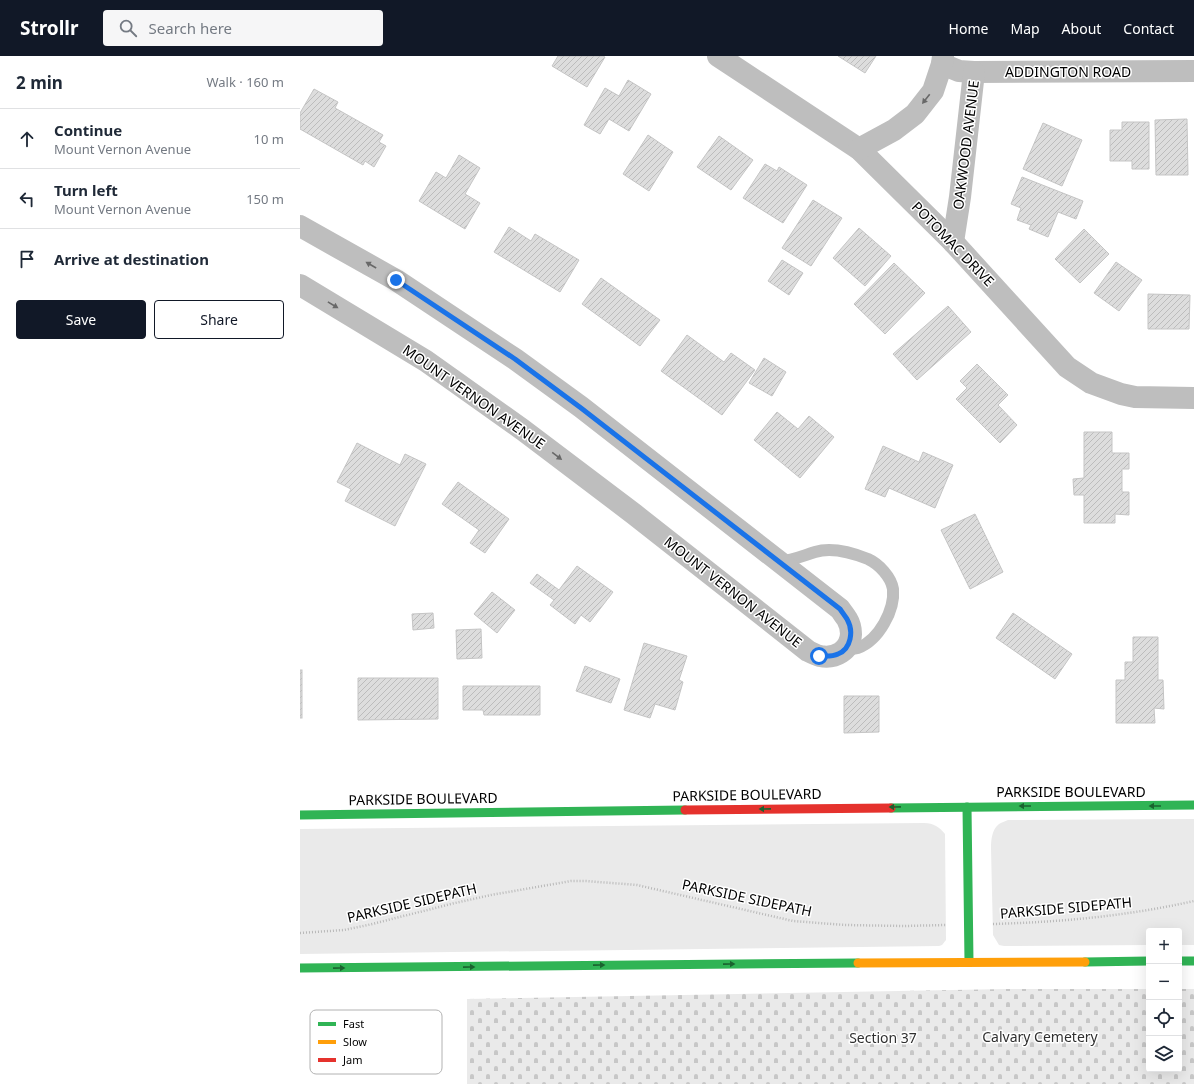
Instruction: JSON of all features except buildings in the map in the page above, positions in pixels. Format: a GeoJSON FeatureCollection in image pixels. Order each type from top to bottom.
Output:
{"type":"FeatureCollection","features":[{"type":"Feature","properties":{"kind":"street","name":"POTOMAC DRIVE"},"geometry":{"type":"LineString","coordinates":[[718,56],[859,149],[953,242],[1066,366],[1091,383],[1121,394],[1135,397],[1194,398]]}},
{"type":"Feature","properties":{"kind":"street"},"geometry":{"type":"LineString","coordinates":[[859,149],[894,130],[915,114],[933,91],[943,60]]}},
{"type":"Feature","properties":{"kind":"street","name":"ADDINGTON ROAD"},"geometry":{"type":"LineString","coordinates":[[943,60],[959,70],[974,72],[1194,71]]}},
{"type":"Feature","properties":{"kind":"street","name":"OAKWOOD AVENUE"},"geometry":{"type":"LineString","coordinates":[[953,242],[960,197],[974,72]]}},
{"type":"Feature","properties":{"kind":"street"},"geometry":{"type":"LineString","coordinates":[[300,226],[396,280],[515,359],[581,408],[840,609],[851,628],[850,640],[846,649]]}},
{"type":"Feature","properties":{"kind":"street","name":"MOUNT VERNON AVENUE"},"geometry":{"type":"LineString","coordinates":[[300,286],[426,361],[523,430],[634,514],[808,651],[819,656],[829,656],[838,654],[846,649]]}},
{"type":"Feature","properties":{"kind":"street","name":"PARKSIDE BOULEVARD"},"geometry":{"type":"LineString","coordinates":[[300,815],[1194,805]]}},
{"type":"Feature","properties":{"kind":"street"},"geometry":{"type":"LineString","coordinates":[[967,807],[969,962]]}},
{"type":"Feature","properties":{"kind":"street"},"geometry":{"type":"LineString","coordinates":[[1182,961],[1194,960]]}},
{"type":"Feature","properties":{"kind":"street"},"geometry":{"type":"LineString","coordinates":[[300,968],[1146,961]]}},
{"type":"Feature","properties":{"kind":"lane"},"geometry":{"type":"LineString","coordinates":[[778,561],[794,560],[816,552],[845,552],[870,560],[881,568],[889,577],[893,587],[893,600],[881,630],[870,641],[857,648],[846,649]]}},
{"type":"Feature","properties":{"kind":"path","name":"PARKSIDE SIDEPATH"},"geometry":{"type":"LineString","coordinates":[[300,933],[344,930],[462,901],[571,881],[594,881],[637,886],[793,920],[874,926],[1061,921],[1142,912],[1194,901]]}},
{"type":"Feature","properties":{"kind":"green space"},"geometry":{"type":"Polygon","coordinates":[[[1194,819],[1194,945],[1182,945],[1182,928],[1146,928],[1146,945],[999,945],[993,935],[991,848],[993,832],[999,824],[1008,820],[1194,819]]]}},
{"type":"Feature","properties":{"kind":"green space"},"geometry":{"type":"Polygon","coordinates":[[[924,823],[936,826],[945,834],[946,940],[939,946],[300,954],[300,829],[924,823]]]}},
{"type":"Feature","properties":{"kind":"green space","name":"Calvary Cemetery"},"geometry":{"type":"Polygon","coordinates":[[[1007,989],[1146,989],[1146,1072],[1182,1072],[1182,989],[1194,989],[1194,1084],[467,1084],[467,999],[1007,989]]]}},
{"type":"Feature","properties":{"kind":"traffic: fast"},"geometry":{"type":"LineString","coordinates":[[891,808],[1194,805]]}},
{"type":"Feature","properties":{"kind":"traffic: fast"},"geometry":{"type":"LineString","coordinates":[[967,807],[969,962]]}},
{"type":"Feature","properties":{"kind":"traffic: fast"},"geometry":{"type":"LineString","coordinates":[[300,815],[685,810]]}},
{"type":"Feature","properties":{"kind":"traffic: fast"},"geometry":{"type":"LineString","coordinates":[[1085,962],[1146,961]]}},
{"type":"Feature","properties":{"kind":"traffic: fast"},"geometry":{"type":"LineString","coordinates":[[1182,961],[1194,961]]}},
{"type":"Feature","properties":{"kind":"traffic: fast"},"geometry":{"type":"LineString","coordinates":[[300,968],[858,963]]}},
{"type":"Feature","properties":{"kind":"traffic: slow"},"geometry":{"type":"LineString","coordinates":[[858,963],[1085,962]]}},
{"type":"Feature","properties":{"kind":"traffic: jam"},"geometry":{"type":"LineString","coordinates":[[685,810],[891,808]]}},
{"type":"Feature","properties":{"kind":"route"},"geometry":{"type":"LineString","coordinates":[[396,280],[515,359],[581,408],[840,609],[851,628],[850,640],[846,649],[838,654],[819,656]]}},
{"type":"Feature","properties":{"kind":"park label","name":"Section 37"},"geometry":{"type":"Point","coordinates":[883,1038]}}]}
